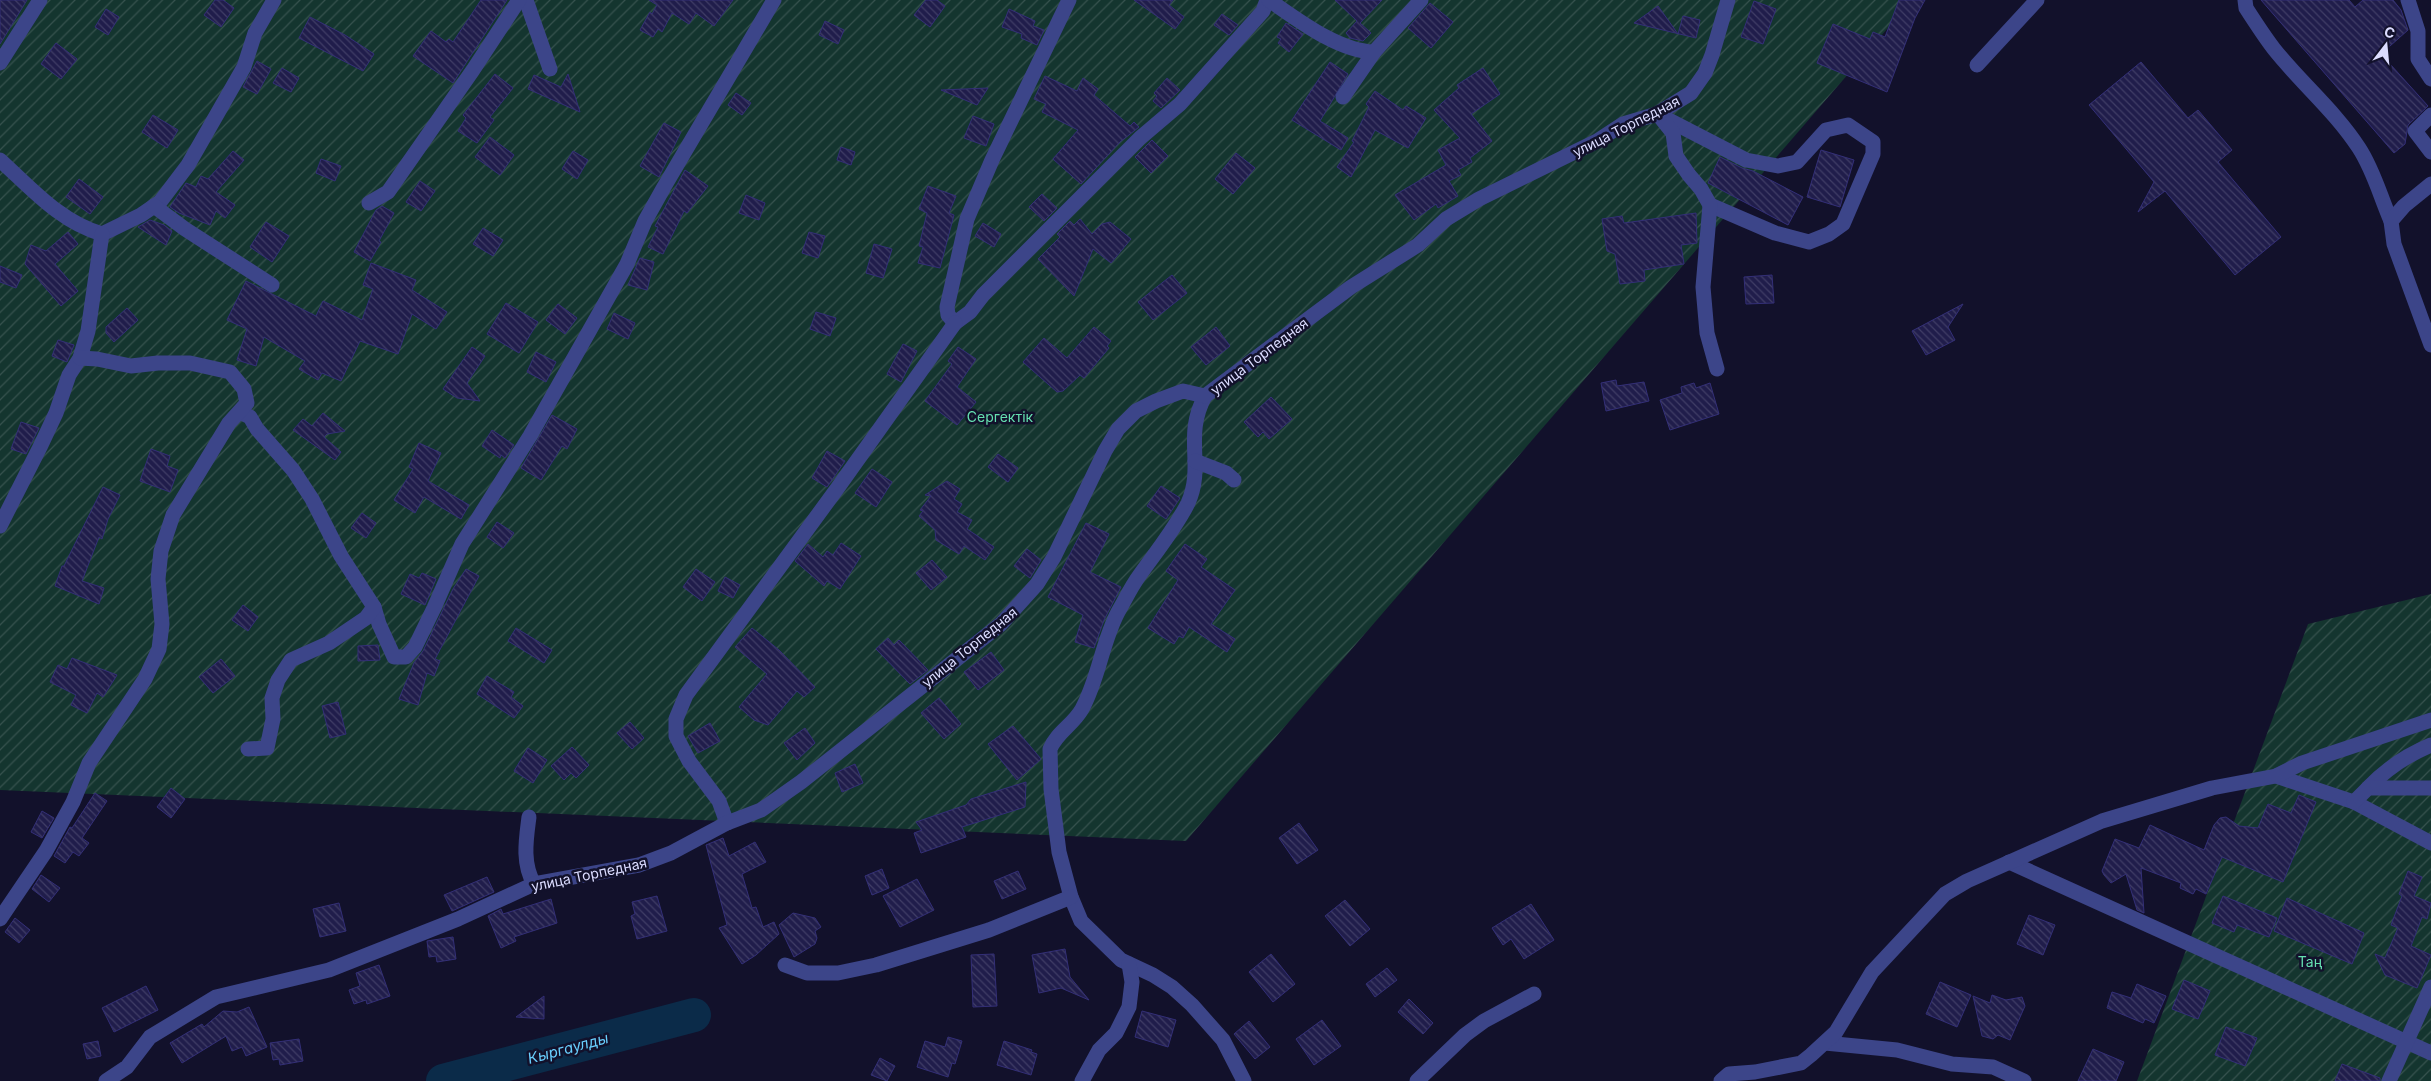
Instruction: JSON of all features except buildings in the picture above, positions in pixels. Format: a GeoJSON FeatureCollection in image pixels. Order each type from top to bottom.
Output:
{"type":"FeatureCollection","features":[{"type":"Feature","properties":{"kind":"street"},"geometry":{"type":"LineString","coordinates":[[0,62],[40,0]]}},
{"type":"Feature","properties":{"kind":"street"},"geometry":{"type":"LineString","coordinates":[[0,160],[57,212],[86,229],[102,234],[142,215],[160,202],[188,165],[244,67],[255,33],[274,0]]}},
{"type":"Feature","properties":{"kind":"street"},"geometry":{"type":"LineString","coordinates":[[369,203],[388,192],[519,0]]}},
{"type":"Feature","properties":{"kind":"street"},"geometry":{"type":"LineString","coordinates":[[526,0],[550,69]]}},
{"type":"Feature","properties":{"kind":"street"},"geometry":{"type":"LineString","coordinates":[[240,412],[250,417],[257,429],[293,470],[312,499],[341,556],[374,607],[394,657],[406,657],[415,647],[462,544],[530,436],[627,264],[645,221],[664,187],[774,0]]}},
{"type":"Feature","properties":{"kind":"street"},"geometry":{"type":"LineString","coordinates":[[727,823],[719,801],[689,761],[676,736],[676,719],[686,695],[839,486],[955,323],[970,312],[983,295],[1140,138],[1180,104],[1263,11],[1268,0],[1308,28],[1358,52],[1374,52]]}},
{"type":"Feature","properties":{"kind":"street"},"geometry":{"type":"LineString","coordinates":[[1343,97],[1374,52],[1421,0]]}},
{"type":"Feature","properties":{"kind":"street","name":"улица Торпедная"},"geometry":{"type":"LineString","coordinates":[[106,1081],[127,1068],[150,1037],[216,997],[329,970],[353,962],[458,919],[534,884],[639,865],[671,853],[727,823],[761,810],[801,782],[1001,624],[1021,604],[1054,557],[1105,451],[1118,429],[1136,411],[1183,391],[1205,396],[1352,287],[1418,246],[1446,218],[1479,199],[1597,140],[1623,124],[1657,114],[1691,92],[1705,73],[1728,0]]}},
{"type":"Feature","properties":{"kind":"street"},"geometry":{"type":"LineString","coordinates":[[1977,65],[2037,0]]}},
{"type":"Feature","properties":{"kind":"street"},"geometry":{"type":"LineString","coordinates":[[2245,0],[2246,8],[2274,49],[2324,103],[2358,147],[2375,177],[2391,221],[2394,244],[2431,346]]}},
{"type":"Feature","properties":{"kind":"street"},"geometry":{"type":"LineString","coordinates":[[2408,0],[2418,31],[2418,59],[2431,79]]}},
{"type":"Feature","properties":{"kind":"street"},"geometry":{"type":"LineString","coordinates":[[955,323],[948,315],[947,306],[967,218],[992,160],[1067,1]]}},
{"type":"Feature","properties":{"kind":"street"},"geometry":{"type":"LineString","coordinates":[[1657,114],[1746,160],[1778,166],[1797,162],[1826,130],[1848,125],[1873,142],[1873,154],[1842,224],[1829,234],[1809,242],[1775,234],[1710,205]]}},
{"type":"Feature","properties":{"kind":"street"},"geometry":{"type":"LineString","coordinates":[[1657,114],[1673,133],[1676,156],[1689,175],[1702,189],[1710,205],[1703,287],[1707,333],[1717,369]]}},
{"type":"Feature","properties":{"kind":"street"},"geometry":{"type":"LineString","coordinates":[[2431,115],[2415,131],[2431,152]]}},
{"type":"Feature","properties":{"kind":"street"},"geometry":{"type":"LineString","coordinates":[[2391,221],[2404,206],[2431,184]]}},
{"type":"Feature","properties":{"kind":"street"},"geometry":{"type":"LineString","coordinates":[[154,206],[185,229],[272,285]]}},
{"type":"Feature","properties":{"kind":"street"},"geometry":{"type":"LineString","coordinates":[[0,526],[56,413],[69,375],[80,358],[88,331],[102,234]]}},
{"type":"Feature","properties":{"kind":"street"},"geometry":{"type":"LineString","coordinates":[[0,920],[46,851],[73,802],[89,763],[145,679],[159,650],[162,624],[158,579],[161,551],[173,515],[230,423],[247,403],[244,389],[230,372],[190,363],[158,362],[131,366],[80,358]]}},
{"type":"Feature","properties":{"kind":"street"},"geometry":{"type":"LineString","coordinates":[[1205,396],[1194,423],[1195,484],[1188,503],[1177,522],[1137,578],[1117,614],[1093,688],[1082,709],[1074,723],[1057,734],[1050,749],[1051,788],[1059,852],[1071,897],[1081,920],[1121,960],[1153,974],[1172,987],[1192,1005],[1223,1040],[1244,1081]]}},
{"type":"Feature","properties":{"kind":"street"},"geometry":{"type":"LineString","coordinates":[[1195,462],[1232,474]]}},
{"type":"Feature","properties":{"kind":"street"},"geometry":{"type":"LineString","coordinates":[[248,749],[267,748],[273,719],[272,698],[278,680],[291,660],[329,643],[366,618],[374,607]]}},
{"type":"Feature","properties":{"kind":"street"},"geometry":{"type":"LineString","coordinates":[[1721,1081],[1729,1074],[1755,1072],[1801,1063],[1826,1043],[1836,1032],[1872,972],[1945,894],[1967,881],[2102,822],[2212,788],[2276,776],[2302,763],[2431,720]]}},
{"type":"Feature","properties":{"kind":"street"},"geometry":{"type":"LineString","coordinates":[[2354,802],[2380,775],[2410,754],[2431,745]]}},
{"type":"Feature","properties":{"kind":"street"},"geometry":{"type":"LineString","coordinates":[[2276,776],[2354,802],[2431,843]]}},
{"type":"Feature","properties":{"kind":"street"},"geometry":{"type":"LineString","coordinates":[[2368,788],[2431,788]]}},
{"type":"Feature","properties":{"kind":"street"},"geometry":{"type":"LineString","coordinates":[[529,818],[526,860],[528,873],[534,884]]}},
{"type":"Feature","properties":{"kind":"street"},"geometry":{"type":"LineString","coordinates":[[2009,862],[2431,1053]]}},
{"type":"Feature","properties":{"kind":"street"},"geometry":{"type":"LineString","coordinates":[[785,966],[807,973],[838,973],[876,965],[989,930],[1071,897]]}},
{"type":"Feature","properties":{"kind":"street"},"geometry":{"type":"LineString","coordinates":[[1082,1081],[1099,1050],[1116,1033],[1129,1007],[1132,982],[1129,964]]}},
{"type":"Feature","properties":{"kind":"street"},"geometry":{"type":"LineString","coordinates":[[2389,1081],[2431,987]]}},
{"type":"Feature","properties":{"kind":"street"},"geometry":{"type":"LineString","coordinates":[[1417,1081],[1465,1035],[1484,1021],[1534,994]]}},
{"type":"Feature","properties":{"kind":"street"},"geometry":{"type":"LineString","coordinates":[[1826,1043],[1897,1050],[1952,1064],[1993,1067],[2024,1081]]}},
{"type":"Feature","properties":{"kind":"green space","name":"Сергектік"},"geometry":{"type":"Polygon","coordinates":[[[0,0],[1912,0],[1186,841],[0,790],[0,0]]]}},
{"type":"Feature","properties":{"kind":"green space","name":"Таң"},"geometry":{"type":"Polygon","coordinates":[[[2431,594],[2431,1081],[2137,1081],[2308,624],[2431,594]]]}},
{"type":"Feature","properties":{"kind":"waterway","name":"Кыргаулды"},"geometry":{"type":"LineString","coordinates":[[443,1081],[694,1015]]}}]}
